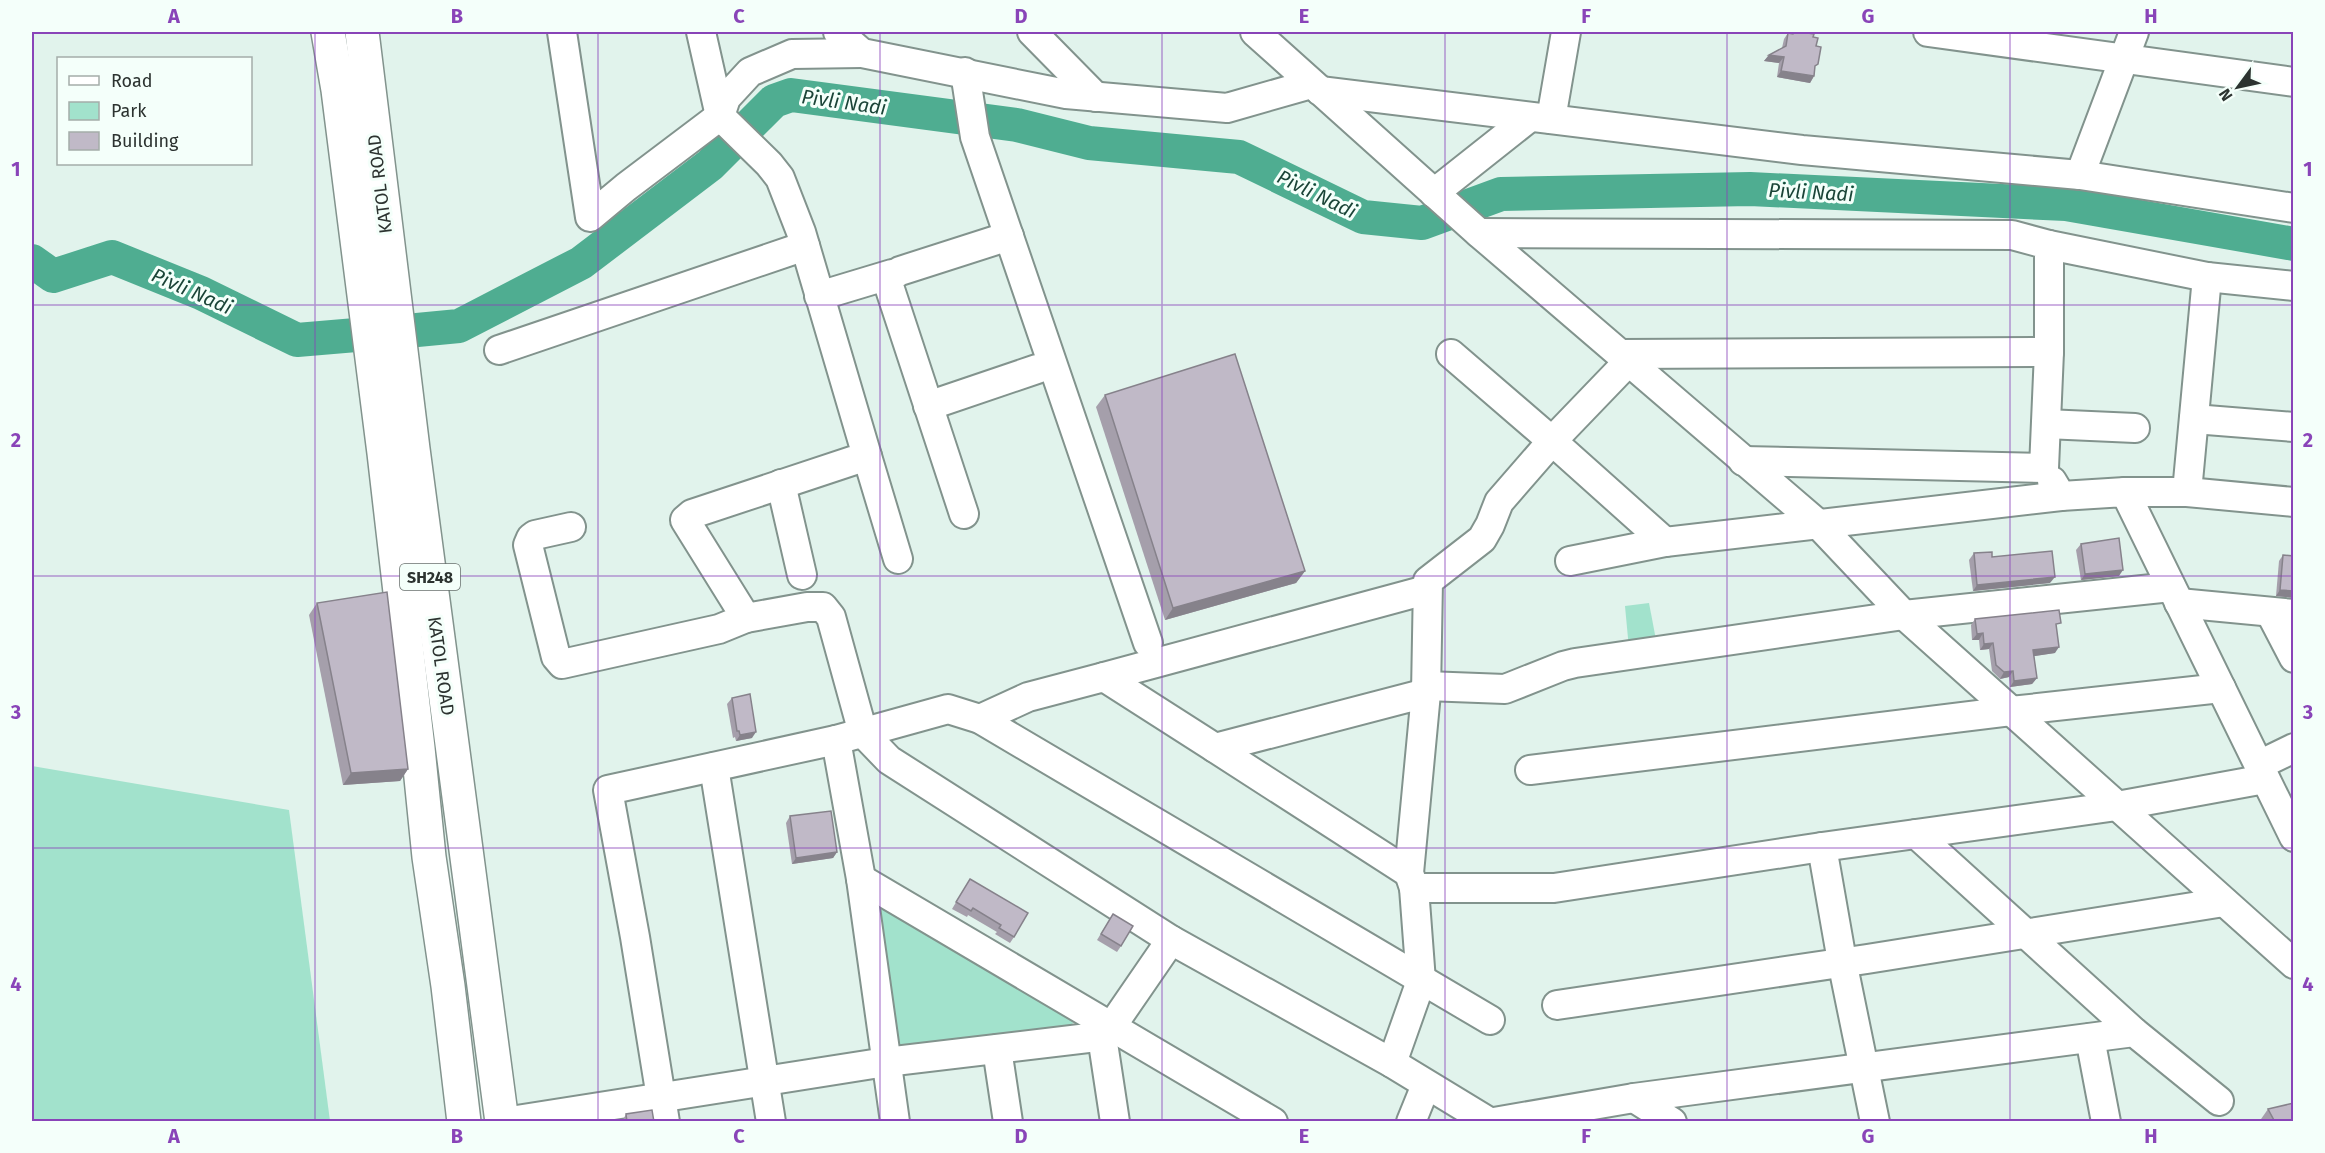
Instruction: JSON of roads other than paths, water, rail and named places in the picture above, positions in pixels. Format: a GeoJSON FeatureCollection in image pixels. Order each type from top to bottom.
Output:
{"type":"FeatureCollection","features":[{"type":"Feature","properties":{"kind":"main road","name":"KATOL ROAD"},"geometry":{"type":"LineString","coordinates":[[328,32],[398,451],[501,1122]]}},
{"type":"Feature","properties":{"kind":"main road","name":"KATOL ROAD"},"geometry":{"type":"LineString","coordinates":[[362,32],[398,451],[418,748],[429,857],[448,986],[464,1120]]}},
{"type":"Feature","properties":{"kind":"street"},"geometry":{"type":"LineString","coordinates":[[562,32],[591,217],[626,187],[725,121]]}},
{"type":"Feature","properties":{"kind":"street"},"geometry":{"type":"LineString","coordinates":[[701,32],[725,121],[780,178],[805,246],[898,559]]}},
{"type":"Feature","properties":{"kind":"street"},"geometry":{"type":"LineString","coordinates":[[838,32],[862,53]]}},
{"type":"Feature","properties":{"kind":"street"},"geometry":{"type":"LineString","coordinates":[[1032,32],[1096,97]]}},
{"type":"Feature","properties":{"kind":"street"},"geometry":{"type":"LineString","coordinates":[[1255,32],[1473,228],[1817,523],[1904,615],[2294,964]]}},
{"type":"Feature","properties":{"kind":"street"},"geometry":{"type":"LineString","coordinates":[[1440,198],[1540,118],[1566,32]]}},
{"type":"Feature","properties":{"kind":"street"},"geometry":{"type":"LineString","coordinates":[[1928,32],[2129,44],[2294,82]]}},
{"type":"Feature","properties":{"kind":"street"},"geometry":{"type":"LineString","coordinates":[[2080,175],[2129,44]]}},
{"type":"Feature","properties":{"kind":"street"},"geometry":{"type":"LineString","coordinates":[[725,121],[726,98],[750,72],[792,54],[862,53],[1066,94],[1227,108],[1316,88],[1802,150],[2080,175],[2294,208]]}},
{"type":"Feature","properties":{"kind":"street"},"geometry":{"type":"LineString","coordinates":[[965,72],[975,137],[1148,643]]}},
{"type":"Feature","properties":{"kind":"street"},"geometry":{"type":"LineString","coordinates":[[1473,228],[2012,235],[2049,245],[2207,277],[2294,286]]}},
{"type":"Feature","properties":{"kind":"street"},"geometry":{"type":"LineString","coordinates":[[819,296],[1009,236]]}},
{"type":"Feature","properties":{"kind":"street"},"geometry":{"type":"LineString","coordinates":[[2049,245],[2049,352],[2044,468],[2061,496]]}},
{"type":"Feature","properties":{"kind":"street"},"geometry":{"type":"LineString","coordinates":[[499,350],[805,246]]}},
{"type":"Feature","properties":{"kind":"street"},"geometry":{"type":"LineString","coordinates":[[892,274],[888,283],[964,514]]}},
{"type":"Feature","properties":{"kind":"street"},"geometry":{"type":"LineString","coordinates":[[2187,492],[2207,277]]}},
{"type":"Feature","properties":{"kind":"street"},"geometry":{"type":"LineString","coordinates":[[1392,1064],[1421,981],[1411,880],[1426,690],[1426,590],[1428,581],[1432,575],[1486,532],[1499,502],[1624,358],[2049,352]]}},
{"type":"Feature","properties":{"kind":"street"},"geometry":{"type":"LineString","coordinates":[[1451,354],[1665,542]]}},
{"type":"Feature","properties":{"kind":"street"},"geometry":{"type":"LineString","coordinates":[[928,406],[1037,369]]}},
{"type":"Feature","properties":{"kind":"street"},"geometry":{"type":"LineString","coordinates":[[2194,419],[2294,427]]}},
{"type":"Feature","properties":{"kind":"street"},"geometry":{"type":"LineString","coordinates":[[2046,424],[2135,428]]}},
{"type":"Feature","properties":{"kind":"street"},"geometry":{"type":"LineString","coordinates":[[746,618],[685,520],[692,514],[867,456]]}},
{"type":"Feature","properties":{"kind":"street"},"geometry":{"type":"LineString","coordinates":[[1743,461],[2044,468]]}},
{"type":"Feature","properties":{"kind":"street"},"geometry":{"type":"LineString","coordinates":[[781,484],[802,575]]}},
{"type":"Feature","properties":{"kind":"street"},"geometry":{"type":"LineString","coordinates":[[2125,492],[2294,837]]}},
{"type":"Feature","properties":{"kind":"street"},"geometry":{"type":"LineString","coordinates":[[1570,561],[1665,542],[2061,496],[2125,492],[2187,492],[2294,502]]}},
{"type":"Feature","properties":{"kind":"street"},"geometry":{"type":"LineString","coordinates":[[571,527],[535,535],[528,545],[556,657],[562,664],[719,629],[746,618],[807,607],[823,607],[831,617],[863,733],[889,760],[1171,940],[1492,1122],[1634,1098],[2134,1032]]}},
{"type":"Feature","properties":{"kind":"street"},"geometry":{"type":"LineString","coordinates":[[980,719],[1028,697],[1426,590]]}},
{"type":"Feature","properties":{"kind":"street"},"geometry":{"type":"LineString","coordinates":[[1215,748],[1426,690],[1505,689],[1575,663],[1904,615],[2175,595],[2282,613],[2294,658]]}},
{"type":"Feature","properties":{"kind":"street"},"geometry":{"type":"LineString","coordinates":[[1104,677],[1215,748],[1411,880],[1554,888],[1822,847],[2117,806],[2262,772],[2294,748]]}},
{"type":"Feature","properties":{"kind":"street"},"geometry":{"type":"LineString","coordinates":[[1530,770],[2011,711],[2221,688]]}},
{"type":"Feature","properties":{"kind":"street"},"geometry":{"type":"LineString","coordinates":[[663,1110],[608,790],[836,740],[948,709],[980,719],[1490,1020]]}},
{"type":"Feature","properties":{"kind":"street"},"geometry":{"type":"LineString","coordinates":[[836,740],[861,879],[895,1122]]}},
{"type":"Feature","properties":{"kind":"street"},"geometry":{"type":"LineString","coordinates":[[714,767],[771,1122]]}},
{"type":"Feature","properties":{"kind":"street"},"geometry":{"type":"LineString","coordinates":[[1916,834],[2134,1032],[2219,1101]]}},
{"type":"Feature","properties":{"kind":"street"},"geometry":{"type":"LineString","coordinates":[[1822,847],[1842,962],[1875,1122]]}},
{"type":"Feature","properties":{"kind":"street"},"geometry":{"type":"LineString","coordinates":[[861,879],[1107,1031],[1273,1122]]}},
{"type":"Feature","properties":{"kind":"street"},"geometry":{"type":"LineString","coordinates":[[1557,1005],[2224,902]]}},
{"type":"Feature","properties":{"kind":"street"},"geometry":{"type":"LineString","coordinates":[[1115,1122],[1103,1043],[1107,1031],[1171,940]]}},
{"type":"Feature","properties":{"kind":"street"},"geometry":{"type":"LineString","coordinates":[[464,1120],[501,1122],[663,1110],[764,1081],[1107,1031]]}},
{"type":"Feature","properties":{"kind":"street"},"geometry":{"type":"LineString","coordinates":[[2090,1038],[2106,1122]]}},
{"type":"Feature","properties":{"kind":"street"},"geometry":{"type":"LineString","coordinates":[[998,1048],[1008,1122]]}},
{"type":"Feature","properties":{"kind":"street"},"geometry":{"type":"LineString","coordinates":[[1411,1122],[1426,1085]]}},
{"type":"Feature","properties":{"kind":"street"},"geometry":{"type":"LineString","coordinates":[[1634,1098],[1672,1122]]}},
{"type":"Feature","properties":{"kind":"waterway","name":"Pivli Nadi"},"geometry":{"type":"LineString","coordinates":[[417,330],[459,326],[581,263],[710,165],[774,101],[791,95],[1017,125],[1089,143],[1239,157],[1363,217],[1422,223],[1501,194],[1750,189],[2066,204],[2294,244]]}},
{"type":"Feature","properties":{"kind":"waterway","name":"Pivli Nadi"},"geometry":{"type":"LineString","coordinates":[[32,261],[53,276],[112,257],[201,293],[297,340],[356,335]]}}]}
